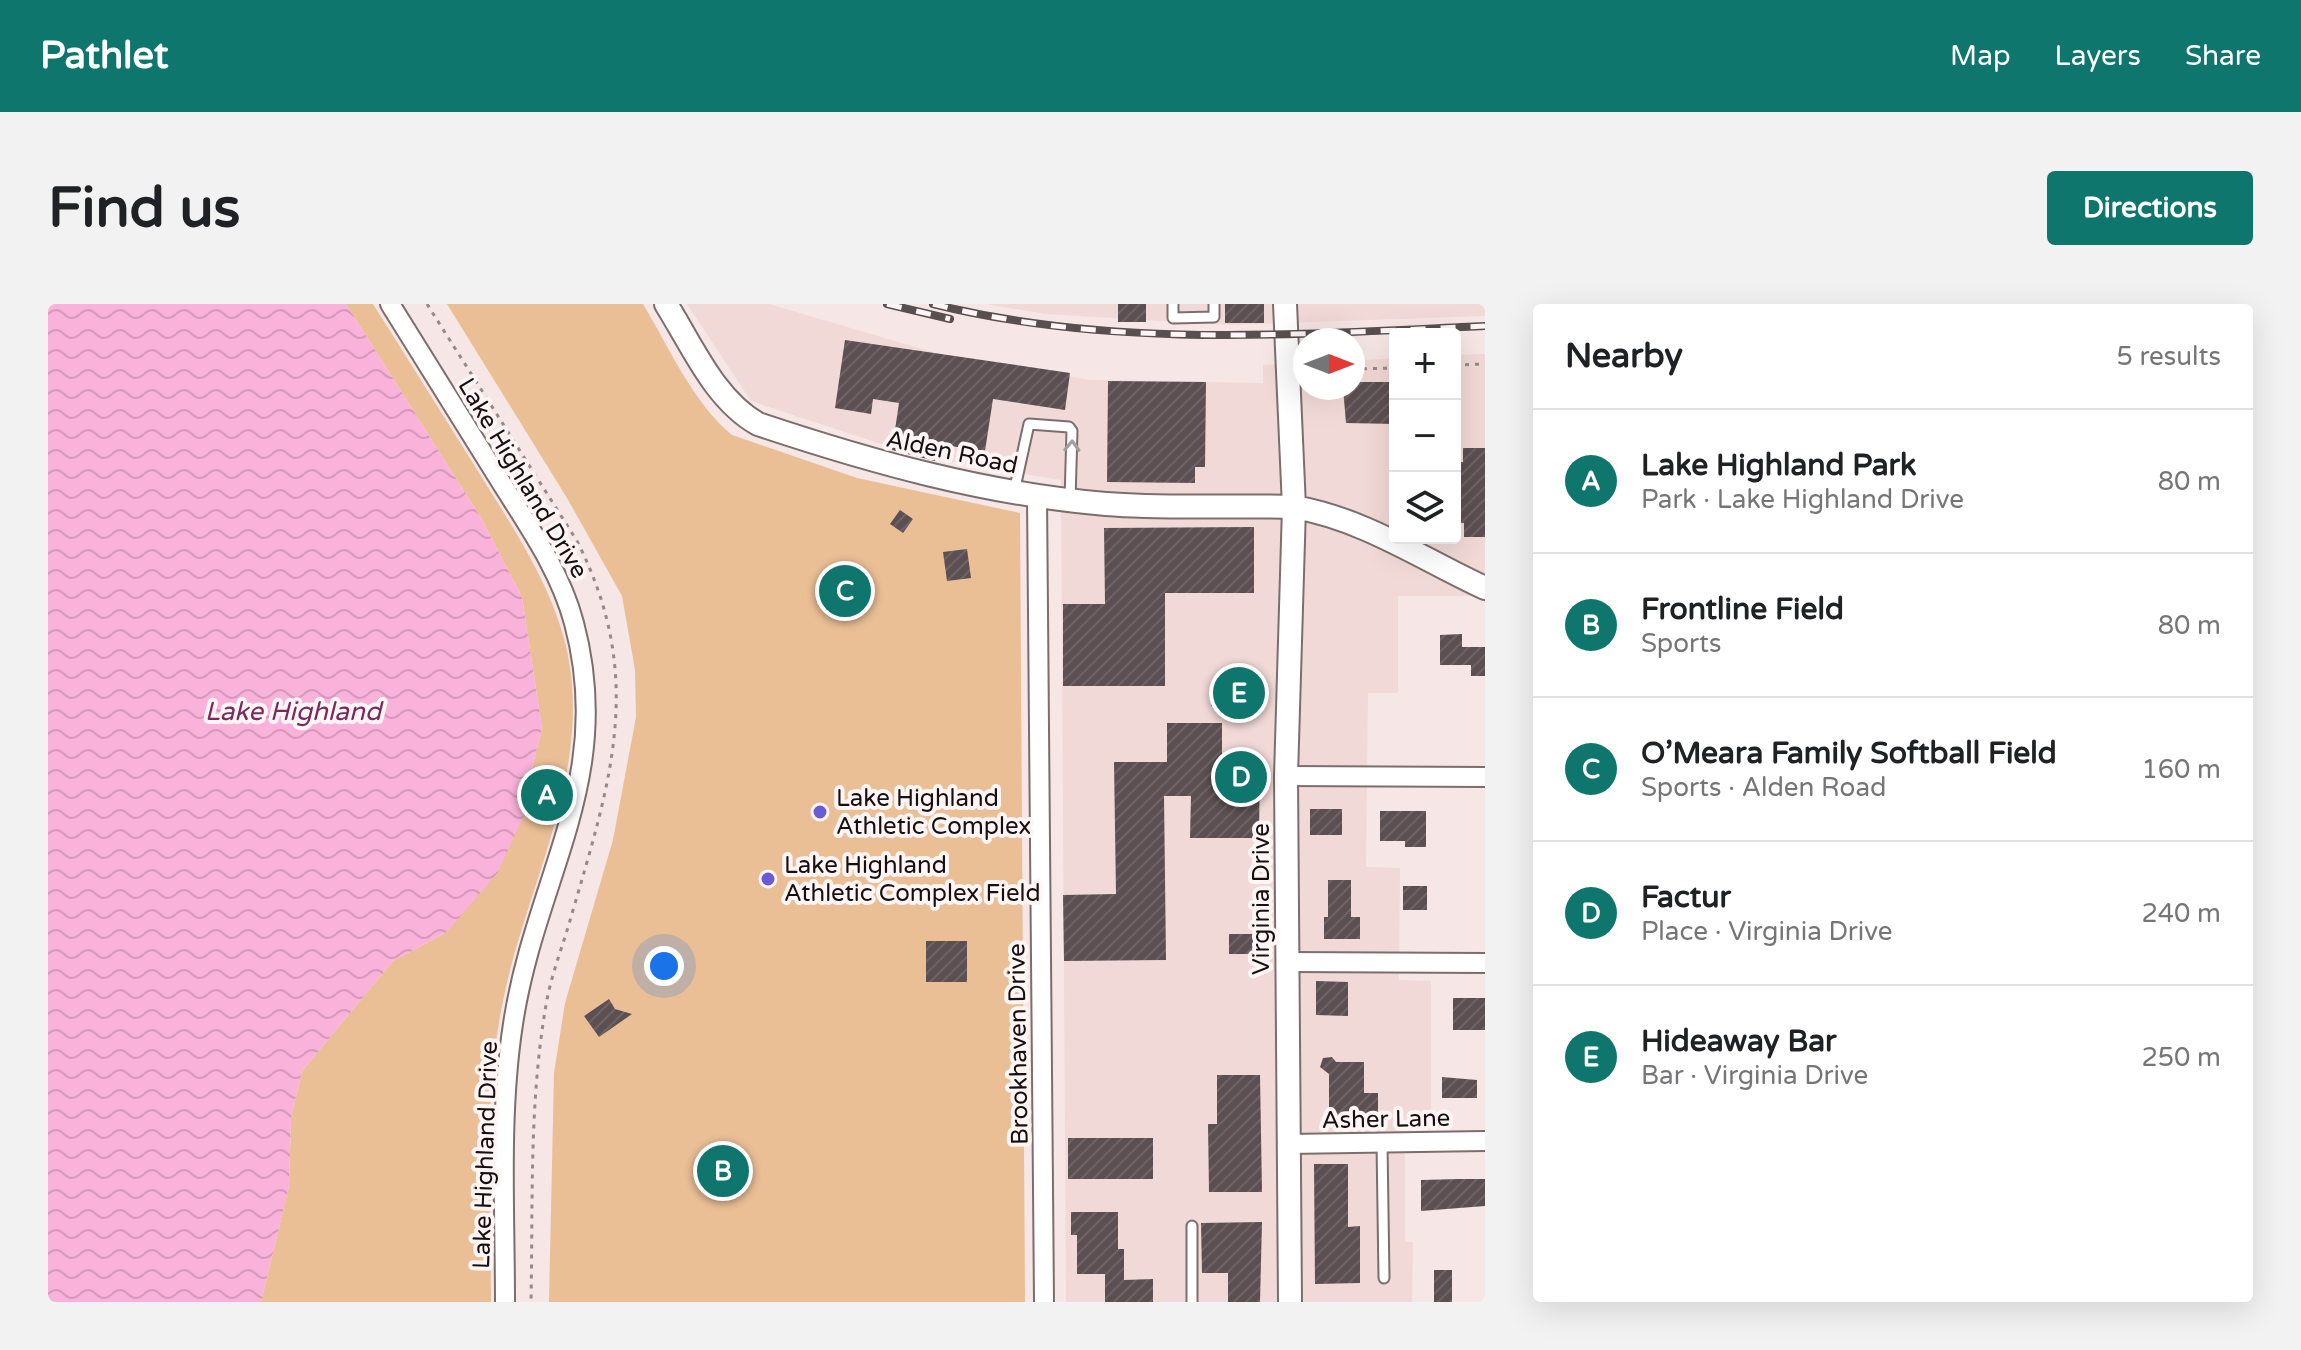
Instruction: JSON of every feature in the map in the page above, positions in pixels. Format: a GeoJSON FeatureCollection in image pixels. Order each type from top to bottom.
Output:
{"type":"FeatureCollection","features":[{"type":"Feature","properties":{"kind":"street","name":"Lake Highland Drive"},"geometry":{"type":"LineString","coordinates":[[390,304],[554,569],[575,623],[586,694],[585,756],[579,792],[531,947],[513,1023],[506,1119],[505,1302]]}},
{"type":"Feature","properties":{"kind":"street","name":"Alden Road"},"geometry":{"type":"LineString","coordinates":[[666,304],[722,394],[739,413],[758,424],[893,467],[1037,497],[1167,507],[1294,507],[1315,510],[1381,535],[1479,581]]}},
{"type":"Feature","properties":{"kind":"street","name":"Virginia Drive"},"geometry":{"type":"LineString","coordinates":[[1285,304],[1294,507],[1286,776],[1290,1302]]}},
{"type":"Feature","properties":{"kind":"street","name":"Brookhaven Drive"},"geometry":{"type":"LineString","coordinates":[[1037,497],[1044,1302]]}},
{"type":"Feature","properties":{"kind":"street"},"geometry":{"type":"LineString","coordinates":[[1286,776],[1485,777]]}},
{"type":"Feature","properties":{"kind":"street"},"geometry":{"type":"LineString","coordinates":[[1288,962],[1485,963]]}},
{"type":"Feature","properties":{"kind":"street","name":"Asher Lane"},"geometry":{"type":"LineString","coordinates":[[1288,1144],[1485,1141]]}},
{"type":"Feature","properties":{"kind":"lane"},"geometry":{"type":"LineString","coordinates":[[1173,304],[1173,318],[1214,317],[1214,304]]}},
{"type":"Feature","properties":{"kind":"lane"},"geometry":{"type":"LineString","coordinates":[[1014,493],[1026,428],[1034,423],[1072,431],[1070,500]]}},
{"type":"Feature","properties":{"kind":"lane"},"geometry":{"type":"LineString","coordinates":[[1382,1143],[1384,1278]]}},
{"type":"Feature","properties":{"kind":"lane"},"geometry":{"type":"LineString","coordinates":[[1192,1226],[1192,1302]]}},
{"type":"Feature","properties":{"kind":"path"},"geometry":{"type":"LineString","coordinates":[[427,304],[577,541],[597,579],[618,679],[617,729],[599,819],[544,1017],[534,1090],[531,1302]]}},
{"type":"Feature","properties":{"kind":"path"},"geometry":{"type":"LineString","coordinates":[[1461,365],[1485,364]]}},
{"type":"Feature","properties":{"kind":"path"},"geometry":{"type":"LineString","coordinates":[[1365,369],[1389,368]]}},
{"type":"Feature","properties":{"kind":"shaded area"},"geometry":{"type":"Polygon","coordinates":[[[346,304],[373,304],[503,511],[540,576],[559,622],[573,693],[565,783],[513,961],[496,1042],[489,1153],[491,1302],[261,1302],[289,1186],[291,1118],[302,1071],[393,961],[447,932],[528,806],[533,764],[542,728],[522,597],[481,518],[346,304]]]}},
{"type":"Feature","properties":{"kind":"shaded area","name":"Lake Highland Athletic Complex"},"geometry":{"type":"Polygon","coordinates":[[[447,304],[643,304],[694,391],[732,435],[857,478],[1020,513],[1025,1302],[549,1302],[554,1073],[565,1003],[613,840],[636,717],[635,670],[622,596],[567,498],[447,304]]]}},
{"type":"Feature","properties":{"kind":"shaded area"},"geometry":{"type":"Polygon","coordinates":[[[687,304],[769,304],[939,354],[1090,380],[1263,383],[1263,365],[1293,364],[1293,400],[1365,400],[1365,360],[1389,358],[1389,544],[1461,544],[1461,355],[1485,354],[1485,596],[1398,596],[1398,693],[1368,693],[1366,867],[1400,868],[1399,980],[1431,981],[1431,1125],[1405,1126],[1405,1242],[1413,1242],[1412,1302],[1066,1302],[1061,480],[957,463],[887,446],[751,401],[687,304]]]}},
{"type":"Feature","properties":{"kind":"shaded area"},"geometry":{"type":"Polygon","coordinates":[[[985,304],[1485,304],[1485,316],[1231,325],[1046,314],[985,304]]]}},
{"type":"Feature","properties":{"kind":"water","name":"Lake Highland"},"geometry":{"type":"Polygon","coordinates":[[[48,304],[346,304],[481,518],[522,597],[542,728],[533,764],[528,806],[498,872],[447,932],[393,961],[302,1071],[291,1118],[289,1186],[261,1302],[48,1302],[48,304]]]}},
{"type":"Feature","properties":{"kind":"building"},"geometry":{"type":"Polygon","coordinates":[[[1118,304],[1146,304],[1146,322],[1118,322],[1118,304]]]}},
{"type":"Feature","properties":{"kind":"building"},"geometry":{"type":"Polygon","coordinates":[[[1225,304],[1264,304],[1264,323],[1225,323],[1225,304]]]}},
{"type":"Feature","properties":{"kind":"building"},"geometry":{"type":"Polygon","coordinates":[[[845,340],[1070,373],[1065,410],[993,399],[985,451],[937,444],[935,461],[892,450],[899,403],[873,399],[871,414],[835,408],[845,340]]]}},
{"type":"Feature","properties":{"kind":"building"},"geometry":{"type":"Polygon","coordinates":[[[1108,381],[1206,382],[1205,467],[1195,467],[1195,483],[1107,482],[1108,381]]]}},
{"type":"Feature","properties":{"kind":"building"},"geometry":{"type":"Polygon","coordinates":[[[1365,382],[1389,382],[1389,424],[1346,423],[1344,400],[1365,400],[1365,382]]]}},
{"type":"Feature","properties":{"kind":"building"},"geometry":{"type":"Polygon","coordinates":[[[1463,448],[1485,448],[1485,537],[1464,537],[1464,523],[1461,523],[1463,448]]]}},
{"type":"Feature","properties":{"kind":"building"},"geometry":{"type":"Polygon","coordinates":[[[900,510],[913,519],[903,533],[890,524],[900,510]]]}},
{"type":"Feature","properties":{"kind":"building"},"geometry":{"type":"Polygon","coordinates":[[[1254,527],[1254,593],[1165,593],[1165,686],[1063,686],[1063,604],[1105,604],[1104,528],[1254,527]]]}},
{"type":"Feature","properties":{"kind":"building"},"geometry":{"type":"Polygon","coordinates":[[[967,549],[971,578],[947,581],[943,552],[967,549]]]}},
{"type":"Feature","properties":{"kind":"building"},"geometry":{"type":"Polygon","coordinates":[[[1462,634],[1462,647],[1485,647],[1485,676],[1471,676],[1471,665],[1440,665],[1440,635],[1462,634]]]}},
{"type":"Feature","properties":{"kind":"building"},"geometry":{"type":"Polygon","coordinates":[[[1267,681],[1267,705],[1211,706],[1211,682],[1267,681]]]}},
{"type":"Feature","properties":{"kind":"building"},"geometry":{"type":"Polygon","coordinates":[[[1167,723],[1222,723],[1222,755],[1260,754],[1259,838],[1190,838],[1191,796],[1164,796],[1166,960],[1064,961],[1063,895],[1116,894],[1114,762],[1167,762],[1167,723]]]}},
{"type":"Feature","properties":{"kind":"building"},"geometry":{"type":"Polygon","coordinates":[[[1310,809],[1342,809],[1342,835],[1310,835],[1310,809]]]}},
{"type":"Feature","properties":{"kind":"building"},"geometry":{"type":"Polygon","coordinates":[[[1380,811],[1426,811],[1426,847],[1405,847],[1405,841],[1380,841],[1380,811]]]}},
{"type":"Feature","properties":{"kind":"building"},"geometry":{"type":"Polygon","coordinates":[[[1328,880],[1351,880],[1351,917],[1360,917],[1360,939],[1324,939],[1324,917],[1328,917],[1328,880]]]}},
{"type":"Feature","properties":{"kind":"building"},"geometry":{"type":"Polygon","coordinates":[[[1403,886],[1427,886],[1427,910],[1403,910],[1403,886]]]}},
{"type":"Feature","properties":{"kind":"building"},"geometry":{"type":"Polygon","coordinates":[[[1229,934],[1257,934],[1257,954],[1229,954],[1229,934]]]}},
{"type":"Feature","properties":{"kind":"building"},"geometry":{"type":"Polygon","coordinates":[[[926,941],[967,941],[967,982],[926,982],[926,941]]]}},
{"type":"Feature","properties":{"kind":"building"},"geometry":{"type":"Polygon","coordinates":[[[1316,981],[1348,982],[1348,1016],[1316,1015],[1316,981]]]}},
{"type":"Feature","properties":{"kind":"building"},"geometry":{"type":"Polygon","coordinates":[[[1453,998],[1485,998],[1485,1030],[1453,1030],[1453,998]]]}},
{"type":"Feature","properties":{"kind":"building"},"geometry":{"type":"Polygon","coordinates":[[[609,999],[615,1009],[632,1014],[599,1037],[584,1016],[609,999]]]}},
{"type":"Feature","properties":{"kind":"building"},"geometry":{"type":"Polygon","coordinates":[[[1332,1057],[1336,1062],[1364,1062],[1364,1093],[1378,1093],[1378,1119],[1329,1119],[1329,1074],[1320,1067],[1323,1058],[1332,1057]]]}},
{"type":"Feature","properties":{"kind":"building"},"geometry":{"type":"Polygon","coordinates":[[[1217,1075],[1260,1075],[1262,1192],[1209,1192],[1208,1124],[1217,1124],[1217,1075]]]}},
{"type":"Feature","properties":{"kind":"building"},"geometry":{"type":"Polygon","coordinates":[[[1442,1077],[1477,1080],[1477,1098],[1442,1098],[1442,1077]]]}},
{"type":"Feature","properties":{"kind":"building"},"geometry":{"type":"Polygon","coordinates":[[[1068,1138],[1153,1138],[1153,1179],[1068,1179],[1068,1138]]]}},
{"type":"Feature","properties":{"kind":"building"},"geometry":{"type":"Polygon","coordinates":[[[1314,1164],[1348,1164],[1348,1227],[1360,1226],[1360,1283],[1315,1284],[1314,1164]]]}},
{"type":"Feature","properties":{"kind":"building"},"geometry":{"type":"Polygon","coordinates":[[[1485,1179],[1485,1206],[1421,1211],[1421,1180],[1485,1179]]]}},
{"type":"Feature","properties":{"kind":"building"},"geometry":{"type":"Polygon","coordinates":[[[1071,1212],[1118,1212],[1118,1249],[1124,1249],[1124,1280],[1153,1279],[1153,1302],[1105,1302],[1105,1274],[1077,1274],[1077,1235],[1071,1235],[1071,1212]]]}},
{"type":"Feature","properties":{"kind":"building"},"geometry":{"type":"Polygon","coordinates":[[[1262,1222],[1260,1302],[1228,1302],[1228,1273],[1202,1273],[1201,1223],[1262,1222]]]}},
{"type":"Feature","properties":{"kind":"building"},"geometry":{"type":"Polygon","coordinates":[[[1434,1270],[1452,1270],[1452,1302],[1434,1302],[1434,1270]]]}},
{"type":"Feature","properties":{"kind":"railway"},"geometry":{"type":"LineString","coordinates":[[887,304],[950,319]]}},
{"type":"Feature","properties":{"kind":"railway"},"geometry":{"type":"LineString","coordinates":[[933,304],[1070,328],[1139,333],[1277,334],[1485,326]]}},
{"type":"Feature","properties":{"kind":"place","name":"O’Meara Family Softball Field"},"geometry":{"type":"Point","coordinates":[845,591]}},
{"type":"Feature","properties":{"kind":"place","name":"Hideaway Bar"},"geometry":{"type":"Point","coordinates":[1239,693]}},
{"type":"Feature","properties":{"kind":"place","name":"Factur"},"geometry":{"type":"Point","coordinates":[1241,777]}},
{"type":"Feature","properties":{"kind":"place","name":"Lake Highland Park"},"geometry":{"type":"Point","coordinates":[547,795]}},
{"type":"Feature","properties":{"kind":"place","name":"Lake Highland Athletic Complex"},"geometry":{"type":"Point","coordinates":[820,812]}},
{"type":"Feature","properties":{"kind":"place","name":"Lake Highland Athletic Complex Field"},"geometry":{"type":"Point","coordinates":[768,879]}},
{"type":"Feature","properties":{"kind":"place","name":"Frontline Field"},"geometry":{"type":"Point","coordinates":[723,1171]}}]}
